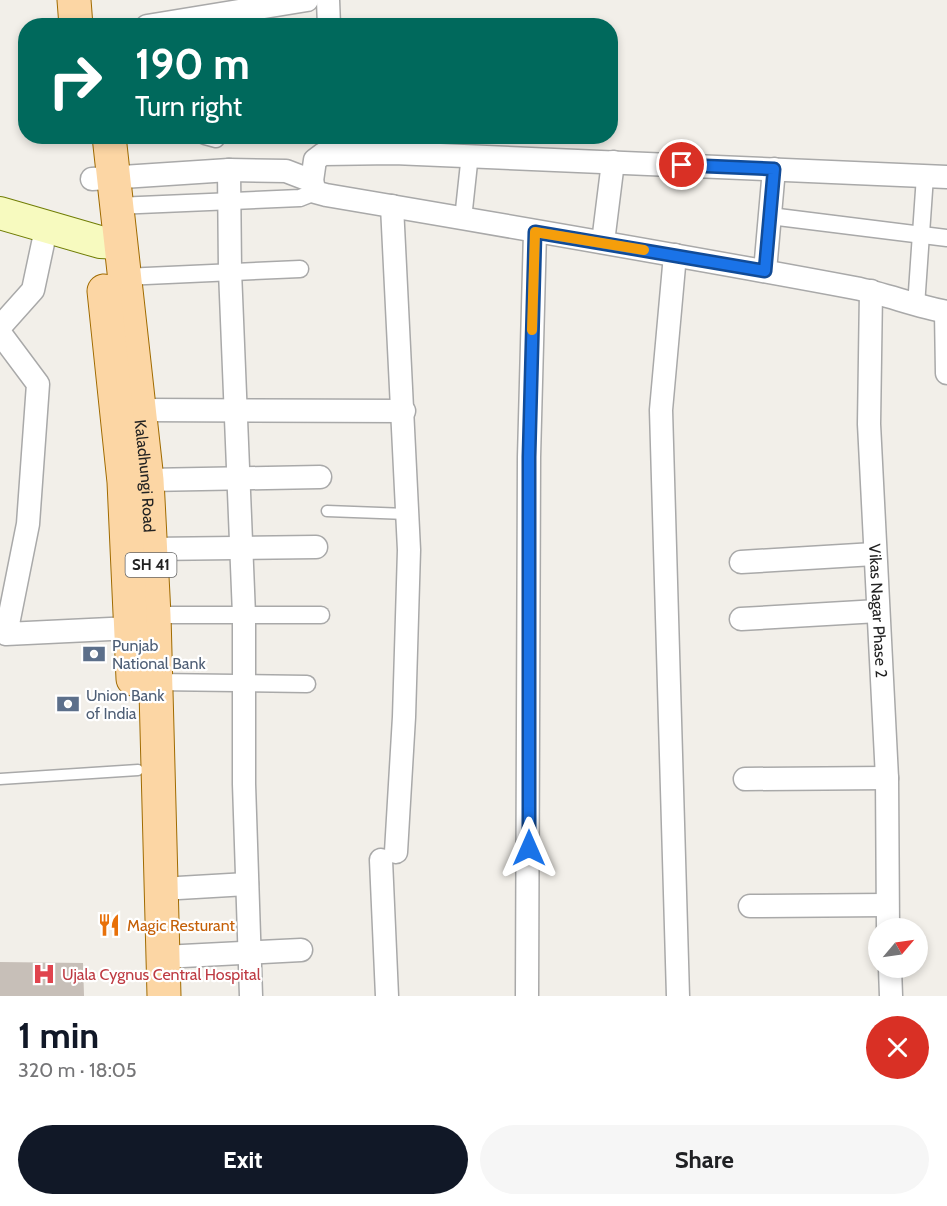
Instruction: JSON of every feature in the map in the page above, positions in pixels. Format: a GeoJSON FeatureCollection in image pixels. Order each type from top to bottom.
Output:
{"type":"FeatureCollection","features":[{"type":"Feature","properties":{"kind":"main road"},"geometry":{"type":"LineString","coordinates":[[74,0],[75,18]]}},
{"type":"Feature","properties":{"kind":"main road"},"geometry":{"type":"LineString","coordinates":[[96,0],[97,18]]}},
{"type":"Feature","properties":{"kind":"main road","name":"Kaladhungi Road"},"geometry":{"type":"LineString","coordinates":[[91,144],[107,188]]}},
{"type":"Feature","properties":{"kind":"main road","name":"Kaladhungi Road"},"geometry":{"type":"LineString","coordinates":[[109,144],[107,188],[124,482],[142,621],[156,682],[143,996]]}},
{"type":"Feature","properties":{"kind":"main road"},"geometry":{"type":"LineString","coordinates":[[0,213],[46,229],[110,243]]}},
{"type":"Feature","properties":{"kind":"main road","name":"Kaladhungi Road"},"geometry":{"type":"LineString","coordinates":[[110,243],[124,277],[141,410],[147,480],[151,549],[142,621],[138,770],[150,856],[161,889],[164,996]]}},
{"type":"Feature","properties":{"kind":"street"},"geometry":{"type":"LineString","coordinates":[[196,18],[307,0]]}},
{"type":"Feature","properties":{"kind":"street"},"geometry":{"type":"LineString","coordinates":[[328,0],[329,18]]}},
{"type":"Feature","properties":{"kind":"street"},"geometry":{"type":"LineString","coordinates":[[107,188],[229,201],[300,198],[314,186],[315,160],[323,154],[470,154],[936,176],[921,235],[916,306]]}},
{"type":"Feature","properties":{"kind":"street"},"geometry":{"type":"LineString","coordinates":[[463,219],[470,154]]}},
{"type":"Feature","properties":{"kind":"street"},"geometry":{"type":"LineString","coordinates":[[603,242],[613,162]]}},
{"type":"Feature","properties":{"kind":"street"},"geometry":{"type":"LineString","coordinates":[[765,271],[774,169]]}},
{"type":"Feature","properties":{"kind":"street"},"geometry":{"type":"LineString","coordinates":[[107,188],[229,170],[285,171],[314,186],[392,206],[871,291],[916,306],[946,312],[947,373]]}},
{"type":"Feature","properties":{"kind":"street"},"geometry":{"type":"LineString","coordinates":[[229,170],[230,271],[244,615],[243,683],[251,996]]}},
{"type":"Feature","properties":{"kind":"street"},"geometry":{"type":"LineString","coordinates":[[387,996],[388,856],[404,717],[407,514],[404,411],[392,206]]}},
{"type":"Feature","properties":{"kind":"street"},"geometry":{"type":"LineString","coordinates":[[770,216],[947,238]]}},
{"type":"Feature","properties":{"kind":"street"},"geometry":{"type":"LineString","coordinates":[[0,327],[33,290],[46,229]]}},
{"type":"Feature","properties":{"kind":"street"},"geometry":{"type":"LineString","coordinates":[[527,996],[529,457],[535,232]]}},
{"type":"Feature","properties":{"kind":"street"},"geometry":{"type":"LineString","coordinates":[[675,255],[661,410],[678,996]]}},
{"type":"Feature","properties":{"kind":"street"},"geometry":{"type":"LineString","coordinates":[[124,277],[300,269]]}},
{"type":"Feature","properties":{"kind":"street","name":"Vikas Nagar Phase 2"},"geometry":{"type":"LineString","coordinates":[[871,291],[869,424],[887,778],[888,918]]}},
{"type":"Feature","properties":{"kind":"street"},"geometry":{"type":"LineString","coordinates":[[0,333],[38,384],[28,524],[6,634],[142,621],[244,615],[321,615]]}},
{"type":"Feature","properties":{"kind":"street"},"geometry":{"type":"LineString","coordinates":[[141,410],[404,411]]}},
{"type":"Feature","properties":{"kind":"street"},"geometry":{"type":"LineString","coordinates":[[147,480],[320,477]]}},
{"type":"Feature","properties":{"kind":"street"},"geometry":{"type":"LineString","coordinates":[[151,549],[316,547]]}},
{"type":"Feature","properties":{"kind":"street"},"geometry":{"type":"LineString","coordinates":[[741,562],[874,554]]}},
{"type":"Feature","properties":{"kind":"street"},"geometry":{"type":"LineString","coordinates":[[741,619],[878,611]]}},
{"type":"Feature","properties":{"kind":"street"},"geometry":{"type":"LineString","coordinates":[[156,682],[307,684]]}},
{"type":"Feature","properties":{"kind":"street"},"geometry":{"type":"LineString","coordinates":[[745,778],[887,778]]}},
{"type":"Feature","properties":{"kind":"street"},"geometry":{"type":"LineString","coordinates":[[161,889],[247,884]]}},
{"type":"Feature","properties":{"kind":"street"},"geometry":{"type":"LineString","coordinates":[[750,906],[887,905]]}},
{"type":"Feature","properties":{"kind":"street"},"geometry":{"type":"LineString","coordinates":[[163,957],[301,950]]}},
{"type":"Feature","properties":{"kind":"street"},"geometry":{"type":"LineString","coordinates":[[890,978],[891,996]]}},
{"type":"Feature","properties":{"kind":"lane"},"geometry":{"type":"LineString","coordinates":[[327,511],[407,514]]}},
{"type":"Feature","properties":{"kind":"lane"},"geometry":{"type":"LineString","coordinates":[[0,779],[138,770]]}},
{"type":"Feature","properties":{"kind":"building","name":"Ujala Cygnus Central Hospital"},"geometry":{"type":"Polygon","coordinates":[[[0,962],[83,963],[84,996],[0,996],[0,962]]]}},
{"type":"Feature","properties":{"kind":"slow traffic"},"geometry":{"type":"LineString","coordinates":[[532,330],[535,232],[644,250]]}},
{"type":"Feature","properties":{"kind":"place","name":"Punjab National Bank"},"geometry":{"type":"Point","coordinates":[94,654]}},
{"type":"Feature","properties":{"kind":"place","name":"Union Bank of India"},"geometry":{"type":"Point","coordinates":[68,704]}},
{"type":"Feature","properties":{"kind":"place","name":"Magic Resturant"},"geometry":{"type":"Point","coordinates":[109,925]}},
{"type":"Feature","properties":{"kind":"place","name":"Ujala Cygnus Central Hospital"},"geometry":{"type":"Point","coordinates":[44,974]}},
{"type":"Feature","properties":{"kind":"route"},"geometry":{"type":"LineString","coordinates":[[529,848],[529,457],[535,232],[765,271],[774,169],[682,165]]}}]}
